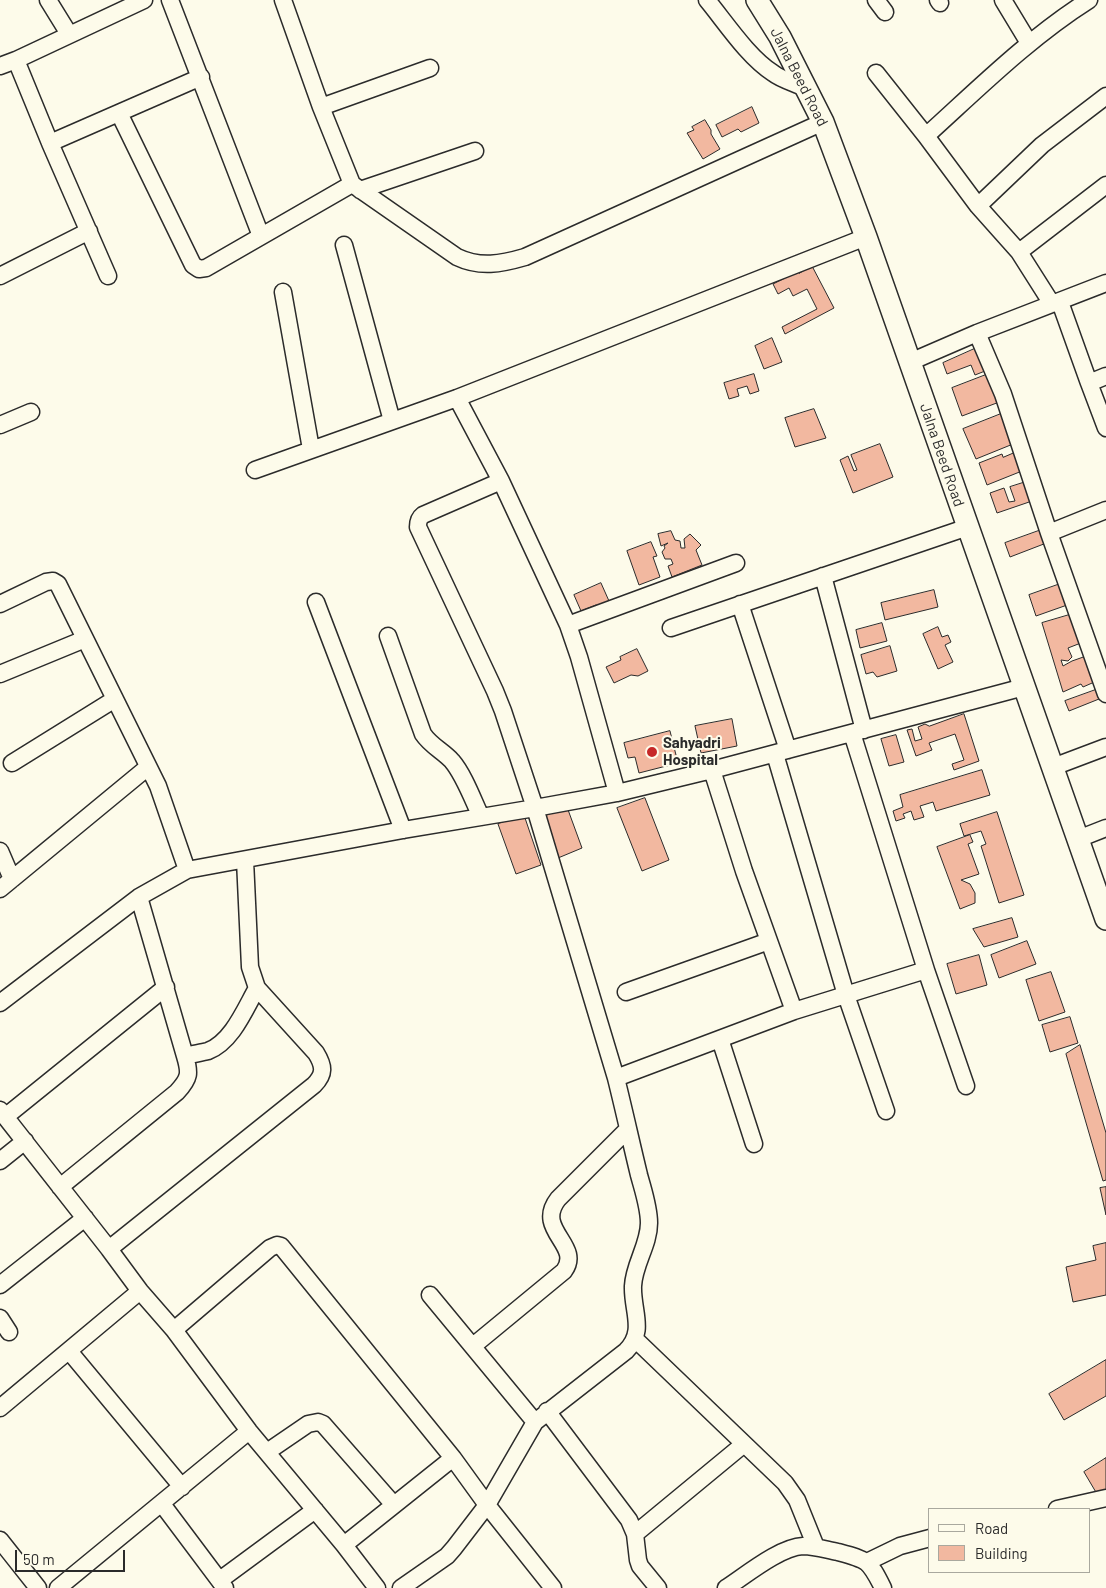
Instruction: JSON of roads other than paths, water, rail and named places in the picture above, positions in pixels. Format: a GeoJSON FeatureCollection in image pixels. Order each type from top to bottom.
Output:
{"type":"FeatureCollection","features":[{"type":"Feature","properties":{"kind":"main road","name":"Jalna Beed Road"},"geometry":{"type":"LineString","coordinates":[[758,0],[780,37],[823,122],[866,237],[1106,919]]}},
{"type":"Feature","properties":{"kind":"street"},"geometry":{"type":"LineString","coordinates":[[48,0],[69,34]]}},
{"type":"Feature","properties":{"kind":"street"},"geometry":{"type":"LineString","coordinates":[[0,66],[144,0]]}},
{"type":"Feature","properties":{"kind":"street"},"geometry":{"type":"LineString","coordinates":[[170,0],[262,236]]}},
{"type":"Feature","properties":{"kind":"street"},"geometry":{"type":"LineString","coordinates":[[283,0],[321,107],[356,187],[457,257],[474,264],[494,264],[525,257],[823,122]]}},
{"type":"Feature","properties":{"kind":"street"},"geometry":{"type":"LineString","coordinates":[[707,0],[764,68],[805,88]]}},
{"type":"Feature","properties":{"kind":"street"},"geometry":{"type":"LineString","coordinates":[[1003,0],[1029,43]]}},
{"type":"Feature","properties":{"kind":"street"},"geometry":{"type":"LineString","coordinates":[[926,136],[1029,43],[1089,0]]}},
{"type":"Feature","properties":{"kind":"street"},"geometry":{"type":"LineString","coordinates":[[16,60],[50,144],[108,276]]}},
{"type":"Feature","properties":{"kind":"street"},"geometry":{"type":"LineString","coordinates":[[321,107],[430,68]]}},
{"type":"Feature","properties":{"kind":"street"},"geometry":{"type":"LineString","coordinates":[[876,73],[978,206],[1019,252],[1056,303],[1106,428]]}},
{"type":"Feature","properties":{"kind":"street"},"geometry":{"type":"LineString","coordinates":[[50,144],[201,77]]}},
{"type":"Feature","properties":{"kind":"street"},"geometry":{"type":"LineString","coordinates":[[978,206],[1042,145],[1106,96]]}},
{"type":"Feature","properties":{"kind":"street"},"geometry":{"type":"LineString","coordinates":[[119,113],[195,267],[198,269],[206,268],[262,236],[356,187],[474,151]]}},
{"type":"Feature","properties":{"kind":"street"},"geometry":{"type":"LineString","coordinates":[[1019,252],[1106,185]]}},
{"type":"Feature","properties":{"kind":"street"},"geometry":{"type":"LineString","coordinates":[[0,276],[89,231]]}},
{"type":"Feature","properties":{"kind":"street"},"geometry":{"type":"LineString","coordinates":[[255,470],[457,398],[866,237]]}},
{"type":"Feature","properties":{"kind":"street"},"geometry":{"type":"LineString","coordinates":[[344,245],[392,421]]}},
{"type":"Feature","properties":{"kind":"street"},"geometry":{"type":"LineString","coordinates":[[910,362],[977,333],[1106,283]]}},
{"type":"Feature","properties":{"kind":"street"},"geometry":{"type":"LineString","coordinates":[[282,292],[311,449]]}},
{"type":"Feature","properties":{"kind":"street"},"geometry":{"type":"LineString","coordinates":[[977,333],[1003,394],[1049,533],[1106,694]]}},
{"type":"Feature","properties":{"kind":"street"},"geometry":{"type":"LineString","coordinates":[[1089,383],[1106,376]]}},
{"type":"Feature","properties":{"kind":"street"},"geometry":{"type":"LineString","coordinates":[[457,398],[500,481],[568,625],[579,656],[616,793]]}},
{"type":"Feature","properties":{"kind":"street"},"geometry":{"type":"LineString","coordinates":[[0,425],[31,412]]}},
{"type":"Feature","properties":{"kind":"street"},"geometry":{"type":"LineString","coordinates":[[401,1588],[450,1552],[487,1505],[541,1417],[626,1351],[635,1339],[636,1323],[632,1294],[633,1281],[645,1246],[649,1222],[616,1078],[535,808],[503,711],[418,527],[418,522],[423,515],[500,481]]}},
{"type":"Feature","properties":{"kind":"street"},"geometry":{"type":"LineString","coordinates":[[1049,533],[1106,510]]}},
{"type":"Feature","properties":{"kind":"street"},"geometry":{"type":"LineString","coordinates":[[671,628],[968,527]]}},
{"type":"Feature","properties":{"kind":"street"},"geometry":{"type":"LineString","coordinates":[[568,625],[736,563]]}},
{"type":"Feature","properties":{"kind":"street"},"geometry":{"type":"LineString","coordinates":[[822,576],[858,731],[926,970],[966,1086]]}},
{"type":"Feature","properties":{"kind":"street"},"geometry":{"type":"LineString","coordinates":[[0,604],[46,582],[56,582],[60,587],[158,786],[186,870]]}},
{"type":"Feature","properties":{"kind":"street"},"geometry":{"type":"LineString","coordinates":[[316,602],[402,830]]}},
{"type":"Feature","properties":{"kind":"street"},"geometry":{"type":"LineString","coordinates":[[740,604],[846,995],[886,1111]]}},
{"type":"Feature","properties":{"kind":"street"},"geometry":{"type":"LineString","coordinates":[[388,636],[423,734],[456,767],[481,817]]}},
{"type":"Feature","properties":{"kind":"street"},"geometry":{"type":"LineString","coordinates":[[0,674],[85,638]]}},
{"type":"Feature","properties":{"kind":"street"},"geometry":{"type":"LineString","coordinates":[[0,1003],[139,897],[186,870],[616,793],[712,770],[1024,687]]}},
{"type":"Feature","properties":{"kind":"street"},"geometry":{"type":"LineString","coordinates":[[12,763],[115,699]]}},
{"type":"Feature","properties":{"kind":"street"},"geometry":{"type":"LineString","coordinates":[[1053,767],[1106,747]]}},
{"type":"Feature","properties":{"kind":"street"},"geometry":{"type":"LineString","coordinates":[[0,851],[6,884],[148,767]]}},
{"type":"Feature","properties":{"kind":"street"},"geometry":{"type":"LineString","coordinates":[[712,770],[744,871],[794,1011]]}},
{"type":"Feature","properties":{"kind":"street"},"geometry":{"type":"LineString","coordinates":[[1078,839],[1106,828]]}},
{"type":"Feature","properties":{"kind":"street"},"geometry":{"type":"LineString","coordinates":[[110,1249],[320,1079],[323,1068],[316,1053],[257,988],[253,978],[250,967],[245,860]]}},
{"type":"Feature","properties":{"kind":"street"},"geometry":{"type":"LineString","coordinates":[[60,1187],[177,1092],[188,1074],[185,1056],[166,987],[139,897]]}},
{"type":"Feature","properties":{"kind":"street"},"geometry":{"type":"LineString","coordinates":[[626,992],[769,941]]}},
{"type":"Feature","properties":{"kind":"street"},"geometry":{"type":"LineString","coordinates":[[616,1078],[794,1011],[926,970]]}},
{"type":"Feature","properties":{"kind":"street"},"geometry":{"type":"LineString","coordinates":[[166,987],[3,1113],[110,1249],[140,1291],[174,1330],[249,1431],[344,1545],[377,1588]]}},
{"type":"Feature","properties":{"kind":"street"},"geometry":{"type":"LineString","coordinates":[[185,1056],[209,1050],[223,1042],[230,1035],[257,988]]}},
{"type":"Feature","properties":{"kind":"street"},"geometry":{"type":"LineString","coordinates":[[720,1039],[754,1144]]}},
{"type":"Feature","properties":{"kind":"street"},"geometry":{"type":"LineString","coordinates":[[473,1346],[564,1271],[568,1265],[569,1258],[551,1220],[551,1210],[558,1199],[628,1129]]}},
{"type":"Feature","properties":{"kind":"street"},"geometry":{"type":"LineString","coordinates":[[0,1161],[25,1140]]}},
{"type":"Feature","properties":{"kind":"street"},"geometry":{"type":"LineString","coordinates":[[0,1284],[85,1218]]}},
{"type":"Feature","properties":{"kind":"street"},"geometry":{"type":"LineString","coordinates":[[174,1330],[270,1248],[278,1245],[281,1246],[453,1458],[487,1505],[553,1588]]}},
{"type":"Feature","properties":{"kind":"street"},"geometry":{"type":"LineString","coordinates":[[0,1408],[140,1291]]}},
{"type":"Feature","properties":{"kind":"street"},"geometry":{"type":"LineString","coordinates":[[430,1295],[473,1346],[541,1417],[629,1520],[635,1534],[640,1566],[658,1588]]}},
{"type":"Feature","properties":{"kind":"street"},"geometry":{"type":"LineString","coordinates":[[0,1318],[9,1332]]}},
{"type":"Feature","properties":{"kind":"street"},"geometry":{"type":"LineString","coordinates":[[635,1339],[785,1482],[797,1500],[816,1547]]}},
{"type":"Feature","properties":{"kind":"street"},"geometry":{"type":"LineString","coordinates":[[69,1351],[182,1487]]}},
{"type":"Feature","properties":{"kind":"street"},"geometry":{"type":"LineString","coordinates":[[267,1452],[308,1424],[318,1422],[323,1424],[394,1505]]}},
{"type":"Feature","properties":{"kind":"street"},"geometry":{"type":"LineString","coordinates":[[58,1588],[249,1431]]}},
{"type":"Feature","properties":{"kind":"street"},"geometry":{"type":"LineString","coordinates":[[635,1534],[744,1444]]}},
{"type":"Feature","properties":{"kind":"street"},"geometry":{"type":"LineString","coordinates":[[344,1545],[453,1458]]}},
{"type":"Feature","properties":{"kind":"street"},"geometry":{"type":"LineString","coordinates":[[1062,1508],[1106,1498]]}},
{"type":"Feature","properties":{"kind":"street"},"geometry":{"type":"LineString","coordinates":[[162,1504],[223,1584],[315,1510]]}},
{"type":"Feature","properties":{"kind":"street"},"geometry":{"type":"LineString","coordinates":[[868,1562],[900,1546],[928,1539]]}},
{"type":"Feature","properties":{"kind":"street"},"geometry":{"type":"LineString","coordinates":[[0,1540],[38,1588]]}},
{"type":"Feature","properties":{"kind":"street"},"geometry":{"type":"LineString","coordinates":[[726,1588],[785,1550],[804,1546],[862,1558],[873,1569],[882,1588]]}},
{"type":"Feature","properties":{"kind":"place","name":"Sahyadri Hospital"},"geometry":{"type":"Point","coordinates":[652,752]}}]}
